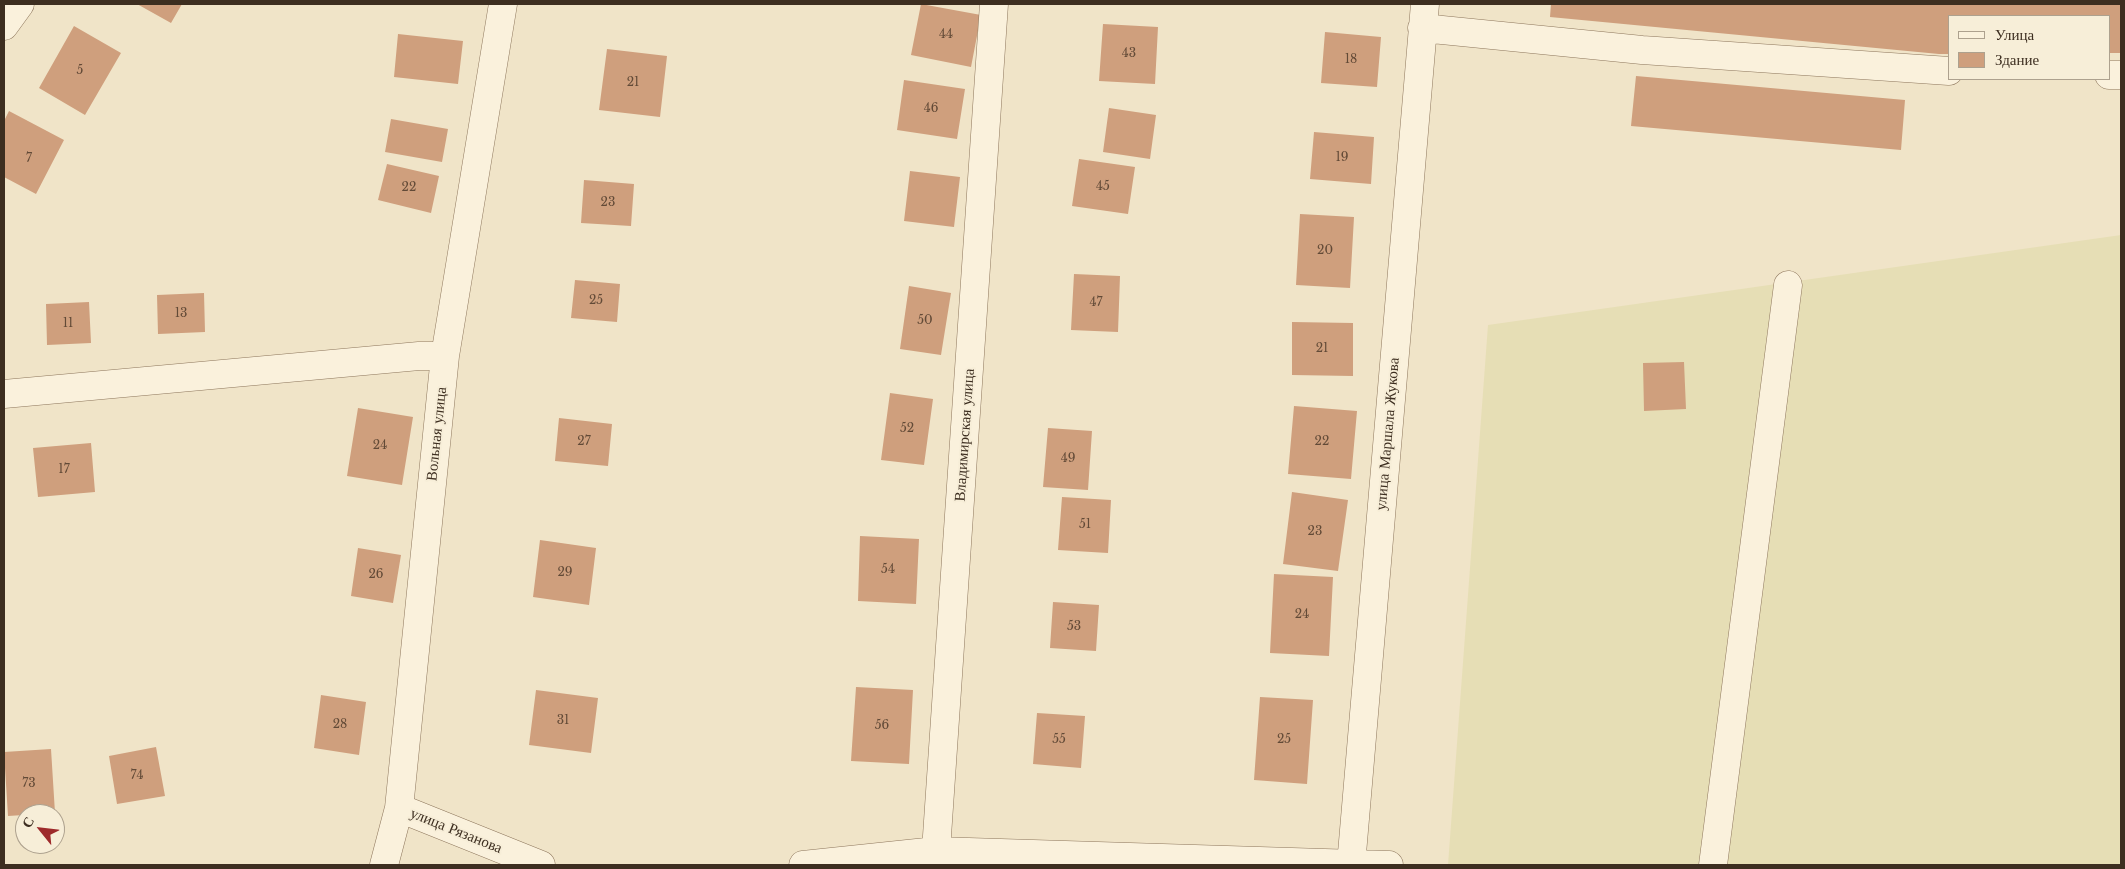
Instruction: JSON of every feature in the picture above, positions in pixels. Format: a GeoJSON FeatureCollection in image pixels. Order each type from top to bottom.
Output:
{"type":"FeatureCollection","features":[{"type":"Feature","properties":{"kind":"street"},"geometry":{"type":"LineString","coordinates":[[4,26],[20,4]]}},
{"type":"Feature","properties":{"kind":"street","name":"Вольная улица"},"geometry":{"type":"LineString","coordinates":[[399,808],[445,356],[504,4]]}},
{"type":"Feature","properties":{"kind":"street","name":"Владимирская улица"},"geometry":{"type":"LineString","coordinates":[[936,858],[994,4]]}},
{"type":"Feature","properties":{"kind":"street"},"geometry":{"type":"LineString","coordinates":[[1423,16],[1642,50],[1948,71]]}},
{"type":"Feature","properties":{"kind":"street","name":"улица Маршала Жукова"},"geometry":{"type":"LineString","coordinates":[[1351,864],[1423,16]]}},
{"type":"Feature","properties":{"kind":"street"},"geometry":{"type":"LineString","coordinates":[[1713,865],[1788,285]]}},
{"type":"Feature","properties":{"kind":"street"},"geometry":{"type":"LineString","coordinates":[[4,394],[419,356],[445,356]]}},
{"type":"Feature","properties":{"kind":"street","name":"улица Рязанова"},"geometry":{"type":"LineString","coordinates":[[384,865],[399,808],[541,865]]}},
{"type":"Feature","properties":{"kind":"street"},"geometry":{"type":"LineString","coordinates":[[803,865],[936,858],[1389,865]]}},
{"type":"Feature","properties":{"kind":"shaded area"},"geometry":{"type":"Polygon","coordinates":[[[2121,235],[2121,865],[1448,865],[1488,325],[2121,235]]]}},
{"type":"Feature","properties":{"kind":"building"},"geometry":{"type":"Polygon","coordinates":[[[137,4],[182,4],[171,23],[137,4]]]}},
{"type":"Feature","properties":{"kind":"building"},"geometry":{"type":"Polygon","coordinates":[[[921,4],[981,15],[971,67],[911,55],[921,4]]]}},
{"type":"Feature","properties":{"kind":"building"},"geometry":{"type":"Polygon","coordinates":[[[1551,4],[2121,4],[2121,53],[2110,53],[2110,15],[1948,15],[1948,54],[1550,17],[1551,4]]]}},
{"type":"Feature","properties":{"kind":"building"},"geometry":{"type":"Polygon","coordinates":[[[1103,24],[1158,27],[1155,84],[1099,81],[1103,24]]]}},
{"type":"Feature","properties":{"kind":"building"},"geometry":{"type":"Polygon","coordinates":[[[74,26],[121,53],[85,115],[39,88],[74,26]]]}},
{"type":"Feature","properties":{"kind":"building"},"geometry":{"type":"Polygon","coordinates":[[[1325,32],[1381,37],[1377,87],[1321,83],[1325,32]]]}},
{"type":"Feature","properties":{"kind":"building"},"geometry":{"type":"Polygon","coordinates":[[[398,34],[463,41],[458,84],[394,77],[398,34]]]}},
{"type":"Feature","properties":{"kind":"building"},"geometry":{"type":"Polygon","coordinates":[[[607,49],[667,56],[660,117],[599,110],[607,49]]]}},
{"type":"Feature","properties":{"kind":"building"},"geometry":{"type":"Polygon","coordinates":[[[1636,76],[1905,100],[1901,150],[1631,126],[1636,76]]]}},
{"type":"Feature","properties":{"kind":"building"},"geometry":{"type":"Polygon","coordinates":[[[904,80],[965,89],[957,139],[897,130],[904,80]]]}},
{"type":"Feature","properties":{"kind":"building"},"geometry":{"type":"Polygon","coordinates":[[[1109,108],[1156,115],[1150,159],[1103,152],[1109,108]]]}},
{"type":"Feature","properties":{"kind":"building"},"geometry":{"type":"Polygon","coordinates":[[[9,111],[64,140],[36,194],[4,177],[4,121],[9,111]]]}},
{"type":"Feature","properties":{"kind":"building"},"geometry":{"type":"Polygon","coordinates":[[[391,119],[448,129],[442,162],[385,152],[391,119]]]}},
{"type":"Feature","properties":{"kind":"building"},"geometry":{"type":"Polygon","coordinates":[[[1314,132],[1374,137],[1371,184],[1310,179],[1314,132]]]}},
{"type":"Feature","properties":{"kind":"building"},"geometry":{"type":"Polygon","coordinates":[[[1079,159],[1135,167],[1128,214],[1072,206],[1079,159]]]}},
{"type":"Feature","properties":{"kind":"building"},"geometry":{"type":"Polygon","coordinates":[[[387,164],[439,176],[431,213],[378,200],[387,164]]]}},
{"type":"Feature","properties":{"kind":"building"},"geometry":{"type":"Polygon","coordinates":[[[910,171],[960,177],[954,227],[904,221],[910,171]]]}},
{"type":"Feature","properties":{"kind":"building"},"geometry":{"type":"Polygon","coordinates":[[[584,180],[634,184],[631,226],[581,223],[584,180]]]}},
{"type":"Feature","properties":{"kind":"building"},"geometry":{"type":"Polygon","coordinates":[[[1300,214],[1354,217],[1350,288],[1296,285],[1300,214]]]}},
{"type":"Feature","properties":{"kind":"building"},"geometry":{"type":"Polygon","coordinates":[[[1074,274],[1120,276],[1118,332],[1071,330],[1074,274]]]}},
{"type":"Feature","properties":{"kind":"building"},"geometry":{"type":"Polygon","coordinates":[[[575,280],[620,284],[617,322],[571,318],[575,280]]]}},
{"type":"Feature","properties":{"kind":"building"},"geometry":{"type":"Polygon","coordinates":[[[909,286],[951,293],[941,355],[900,349],[909,286]]]}},
{"type":"Feature","properties":{"kind":"building"},"geometry":{"type":"Polygon","coordinates":[[[204,293],[205,332],[158,334],[157,295],[204,293]]]}},
{"type":"Feature","properties":{"kind":"building"},"geometry":{"type":"Polygon","coordinates":[[[89,302],[91,343],[47,345],[46,304],[89,302]]]}},
{"type":"Feature","properties":{"kind":"building"},"geometry":{"type":"Polygon","coordinates":[[[1292,322],[1353,323],[1353,376],[1292,375],[1292,322]]]}},
{"type":"Feature","properties":{"kind":"building"},"geometry":{"type":"Polygon","coordinates":[[[1684,362],[1686,409],[1644,411],[1643,363],[1684,362]]]}},
{"type":"Feature","properties":{"kind":"building"},"geometry":{"type":"Polygon","coordinates":[[[890,393],[933,399],[924,465],[881,460],[890,393]]]}},
{"type":"Feature","properties":{"kind":"building"},"geometry":{"type":"Polygon","coordinates":[[[1294,406],[1357,411],[1351,479],[1288,474],[1294,406]]]}},
{"type":"Feature","properties":{"kind":"building"},"geometry":{"type":"Polygon","coordinates":[[[358,408],[413,417],[402,485],[347,476],[358,408]]]}},
{"type":"Feature","properties":{"kind":"building"},"geometry":{"type":"Polygon","coordinates":[[[559,418],[612,424],[608,466],[555,461],[559,418]]]}},
{"type":"Feature","properties":{"kind":"building"},"geometry":{"type":"Polygon","coordinates":[[[1048,428],[1092,431],[1088,490],[1043,487],[1048,428]]]}},
{"type":"Feature","properties":{"kind":"building"},"geometry":{"type":"Polygon","coordinates":[[[91,443],[95,492],[38,497],[33,448],[91,443]]]}},
{"type":"Feature","properties":{"kind":"building"},"geometry":{"type":"Polygon","coordinates":[[[1292,492],[1348,500],[1338,571],[1283,564],[1292,492]]]}},
{"type":"Feature","properties":{"kind":"building"},"geometry":{"type":"Polygon","coordinates":[[[1062,497],[1111,500],[1108,553],[1058,550],[1062,497]]]}},
{"type":"Feature","properties":{"kind":"building"},"geometry":{"type":"Polygon","coordinates":[[[860,536],[919,539],[916,604],[858,601],[860,536]]]}},
{"type":"Feature","properties":{"kind":"building"},"geometry":{"type":"Polygon","coordinates":[[[540,540],[596,548],[589,605],[533,597],[540,540]]]}},
{"type":"Feature","properties":{"kind":"building"},"geometry":{"type":"Polygon","coordinates":[[[358,548],[401,555],[393,603],[351,596],[358,548]]]}},
{"type":"Feature","properties":{"kind":"building"},"geometry":{"type":"Polygon","coordinates":[[[1274,574],[1333,577],[1329,656],[1270,653],[1274,574]]]}},
{"type":"Feature","properties":{"kind":"building"},"geometry":{"type":"Polygon","coordinates":[[[1053,602],[1099,605],[1096,651],[1050,648],[1053,602]]]}},
{"type":"Feature","properties":{"kind":"building"},"geometry":{"type":"Polygon","coordinates":[[[856,687],[913,690],[909,764],[851,761],[856,687]]]}},
{"type":"Feature","properties":{"kind":"building"},"geometry":{"type":"Polygon","coordinates":[[[536,690],[598,698],[591,753],[529,745],[536,690]]]}},
{"type":"Feature","properties":{"kind":"building"},"geometry":{"type":"Polygon","coordinates":[[[321,695],[366,702],[359,755],[314,748],[321,695]]]}},
{"type":"Feature","properties":{"kind":"building"},"geometry":{"type":"Polygon","coordinates":[[[1260,697],[1313,700],[1307,784],[1254,780],[1260,697]]]}},
{"type":"Feature","properties":{"kind":"building"},"geometry":{"type":"Polygon","coordinates":[[[1037,713],[1085,716],[1081,768],[1033,764],[1037,713]]]}},
{"type":"Feature","properties":{"kind":"building"},"geometry":{"type":"Polygon","coordinates":[[[156,747],[165,796],[117,804],[109,756],[156,747]]]}},
{"type":"Feature","properties":{"kind":"building"},"geometry":{"type":"Polygon","coordinates":[[[51,749],[54,804],[15,804],[15,816],[8,816],[4,752],[51,749]]]}}]}
